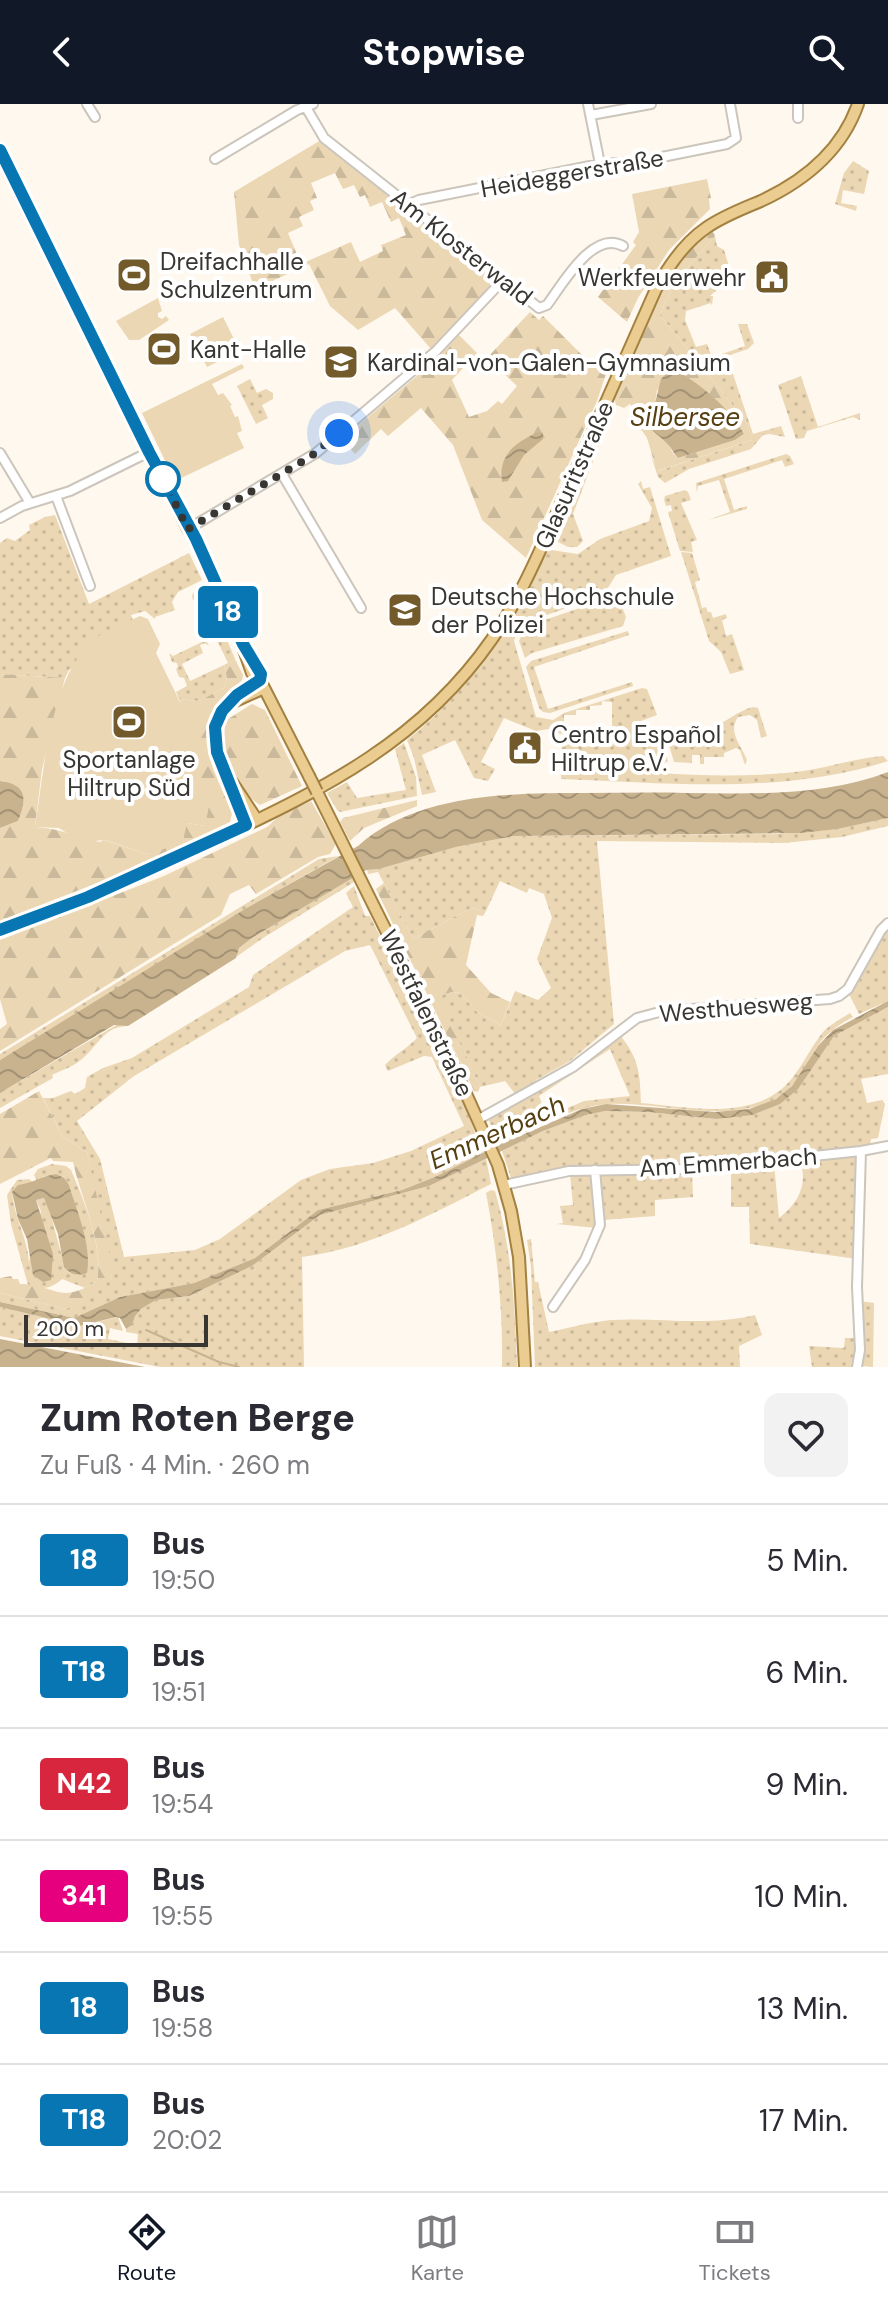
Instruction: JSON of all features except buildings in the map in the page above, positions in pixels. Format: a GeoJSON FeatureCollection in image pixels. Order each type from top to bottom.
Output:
{"type":"FeatureCollection","features":[{"type":"Feature","properties":{"kind":"main road","name":"Glasuritstraße"},"geometry":{"type":"LineString","coordinates":[[0,930],[88,897],[252,822],[338,779],[419,721],[464,676],[500,626],[527,580],[656,289],[670,264],[706,227],[790,186],[814,168],[841,137],[858,104]]}},
{"type":"Feature","properties":{"kind":"main road","name":"Westfalenstraße"},"geometry":{"type":"LineString","coordinates":[[0,150],[188,529],[189,538],[204,561],[243,644],[246,662],[262,684],[309,776],[479,1119],[504,1185],[519,1257],[525,1367]]}},
{"type":"Feature","properties":{"kind":"main road"},"geometry":{"type":"LineString","coordinates":[[252,822],[217,752],[214,734],[220,716],[232,702],[262,684]]}},
{"type":"Feature","properties":{"kind":"street"},"geometry":{"type":"LineString","coordinates":[[87,104],[95,117]]}},
{"type":"Feature","properties":{"kind":"street"},"geometry":{"type":"LineString","coordinates":[[588,104],[600,164]]}},
{"type":"Feature","properties":{"kind":"street"},"geometry":{"type":"LineString","coordinates":[[591,115],[651,104]]}},
{"type":"Feature","properties":{"kind":"street","name":"Heideggerstraße"},"geometry":{"type":"LineString","coordinates":[[408,205],[419,200],[600,164],[637,162],[727,144],[735,140],[730,104]]}},
{"type":"Feature","properties":{"kind":"street"},"geometry":{"type":"LineString","coordinates":[[798,104],[798,118]]}},
{"type":"Feature","properties":{"kind":"street","name":"Am Klosterwald"},"geometry":{"type":"LineString","coordinates":[[215,159],[308,105],[324,138],[542,309],[591,250],[613,242],[623,246]]}},
{"type":"Feature","properties":{"kind":"street"},"geometry":{"type":"LineString","coordinates":[[188,529],[316,453],[424,362],[503,280]]}},
{"type":"Feature","properties":{"kind":"street"},"geometry":{"type":"LineString","coordinates":[[0,518],[30,503],[56,496],[149,452]]}},
{"type":"Feature","properties":{"kind":"street"},"geometry":{"type":"LineString","coordinates":[[0,453],[30,503]]}},
{"type":"Feature","properties":{"kind":"street"},"geometry":{"type":"LineString","coordinates":[[282,474],[361,608]]}},
{"type":"Feature","properties":{"kind":"street"},"geometry":{"type":"LineString","coordinates":[[56,496],[90,586]]}},
{"type":"Feature","properties":{"kind":"street","name":"Westhuesweg"},"geometry":{"type":"LineString","coordinates":[[479,1119],[573,1067],[637,1018],[663,1011],[809,1001],[839,996],[848,989],[888,923]]}},
{"type":"Feature","properties":{"kind":"street","name":"Am Emmerbach"},"geometry":{"type":"LineString","coordinates":[[504,1185],[559,1173],[692,1169],[888,1146]]}},
{"type":"Feature","properties":{"kind":"street"},"geometry":{"type":"LineString","coordinates":[[857,1367],[860,1350],[857,1287],[861,1151]]}},
{"type":"Feature","properties":{"kind":"street"},"geometry":{"type":"LineString","coordinates":[[553,1307],[585,1260],[600,1225],[595,1170]]}},
{"type":"Feature","properties":{"kind":"green space"},"geometry":{"type":"Polygon","coordinates":[[[321,140],[497,279],[431,349],[395,308],[358,330],[330,306],[309,264],[255,289],[239,245],[234,192],[321,140]],[[335,173],[311,183],[317,198],[310,201],[314,210],[299,217],[303,226],[288,233],[301,264],[351,242],[360,262],[383,251],[381,245],[406,235],[399,218],[391,222],[382,202],[370,207],[365,195],[360,197],[354,185],[343,189],[335,173]]]}},
{"type":"Feature","properties":{"kind":"green space"},"geometry":{"type":"Polygon","coordinates":[[[853,161],[869,171],[864,194],[843,190],[841,203],[857,206],[856,211],[835,204],[844,173],[853,161]]]}},
{"type":"Feature","properties":{"kind":"green space"},"geometry":{"type":"Polygon","coordinates":[[[707,179],[710,209],[669,250],[638,298],[627,322],[598,297],[636,245],[633,242],[639,232],[632,194],[707,179]]]}},
{"type":"Feature","properties":{"kind":"green space"},"geometry":{"type":"Polygon","coordinates":[[[713,232],[715,236],[677,282],[660,315],[748,424],[752,440],[657,471],[647,438],[635,420],[640,416],[630,404],[624,408],[616,405],[614,397],[654,305],[682,258],[697,241],[713,232]],[[683,374],[657,390],[655,403],[648,406],[678,458],[735,440],[744,434],[732,415],[683,374]]]}},
{"type":"Feature","properties":{"kind":"green space"},"geometry":{"type":"Polygon","coordinates":[[[715,236],[717,246],[724,250],[732,276],[718,277],[720,287],[710,296],[713,296],[712,306],[711,303],[686,311],[685,320],[696,347],[707,344],[713,360],[745,346],[738,324],[747,324],[754,343],[748,349],[727,356],[753,434],[781,426],[785,437],[763,435],[751,449],[689,469],[665,483],[658,477],[650,453],[658,471],[752,440],[748,424],[660,315],[677,282],[715,236]]]}},
{"type":"Feature","properties":{"kind":"green space"},"geometry":{"type":"Polygon","coordinates":[[[158,298],[162,311],[158,317],[162,319],[166,316],[169,320],[139,340],[129,340],[116,321],[158,298]]]}},
{"type":"Feature","properties":{"kind":"green space"},"geometry":{"type":"Polygon","coordinates":[[[530,312],[539,320],[543,316],[589,362],[594,358],[609,365],[597,401],[526,558],[482,520],[453,445],[421,408],[388,436],[381,429],[355,454],[342,439],[437,359],[459,335],[477,353],[452,380],[469,417],[487,411],[498,401],[502,404],[517,386],[487,358],[530,312]]]}},
{"type":"Feature","properties":{"kind":"green space"},"geometry":{"type":"Polygon","coordinates":[[[223,317],[240,351],[207,367],[190,334],[223,317]]]}},
{"type":"Feature","properties":{"kind":"green space"},"geometry":{"type":"Polygon","coordinates":[[[242,364],[244,368],[212,384],[218,395],[223,393],[232,405],[235,417],[238,416],[242,431],[237,433],[244,448],[175,481],[142,413],[242,364]]]}},
{"type":"Feature","properties":{"kind":"green space"},"geometry":{"type":"Polygon","coordinates":[[[801,376],[818,427],[860,413],[860,420],[853,417],[807,431],[804,438],[796,439],[778,385],[801,376]]]}},
{"type":"Feature","properties":{"kind":"green space"},"geometry":{"type":"Polygon","coordinates":[[[250,379],[257,393],[266,389],[273,393],[273,399],[262,405],[268,418],[256,424],[237,386],[250,379]]]}},
{"type":"Feature","properties":{"kind":"green space"},"geometry":{"type":"Polygon","coordinates":[[[606,415],[609,419],[573,514],[583,541],[577,547],[568,547],[552,539],[606,415]]]}},
{"type":"Feature","properties":{"kind":"green space"},"geometry":{"type":"Polygon","coordinates":[[[786,454],[794,464],[785,467],[782,460],[724,479],[734,510],[747,506],[747,509],[708,520],[730,512],[719,480],[698,486],[697,493],[696,483],[786,454]]]}},
{"type":"Feature","properties":{"kind":"green space"},"geometry":{"type":"Polygon","coordinates":[[[641,481],[643,489],[650,487],[671,556],[616,575],[606,591],[596,598],[518,627],[514,641],[536,717],[553,720],[564,713],[642,688],[647,689],[657,715],[633,724],[645,733],[660,730],[664,734],[661,739],[668,761],[658,767],[659,773],[767,774],[803,771],[873,757],[883,756],[888,761],[848,772],[767,783],[684,784],[561,779],[562,734],[549,732],[549,729],[536,731],[504,718],[481,762],[495,769],[488,781],[474,778],[455,740],[422,755],[436,792],[422,795],[407,740],[451,700],[488,655],[520,605],[547,552],[578,554],[600,539],[649,521],[652,508],[638,484],[641,481]],[[602,701],[602,705],[590,706],[590,710],[576,710],[576,715],[564,715],[567,735],[595,735],[596,730],[612,730],[612,702],[602,701]]]}},
{"type":"Feature","properties":{"kind":"green space"},"geometry":{"type":"Polygon","coordinates":[[[685,490],[691,500],[681,503],[697,540],[691,542],[693,552],[680,551],[668,512],[672,511],[671,505],[666,506],[664,500],[665,496],[685,490]]]}},
{"type":"Feature","properties":{"kind":"green space"},"geometry":{"type":"Polygon","coordinates":[[[55,515],[89,604],[189,553],[202,580],[178,592],[172,602],[175,610],[155,619],[145,611],[131,615],[135,625],[69,670],[65,678],[0,674],[0,543],[7,538],[15,541],[30,530],[29,525],[55,515]]]}},
{"type":"Feature","properties":{"kind":"green space"},"geometry":{"type":"Polygon","coordinates":[[[681,552],[692,553],[700,580],[695,582],[702,608],[706,607],[713,618],[726,614],[727,618],[722,620],[726,636],[732,634],[744,670],[730,674],[721,652],[709,641],[681,552]]]}},
{"type":"Feature","properties":{"kind":"green space"},"geometry":{"type":"Polygon","coordinates":[[[205,587],[235,659],[228,663],[197,599],[193,600],[194,592],[205,587]]]}},
{"type":"Feature","properties":{"kind":"green space"},"geometry":{"type":"Polygon","coordinates":[[[615,590],[626,617],[623,626],[532,653],[525,658],[519,641],[524,630],[533,624],[606,599],[615,590]]]}},
{"type":"Feature","properties":{"kind":"green space","name":"Sportanlage Hiltrup Süd"},"geometry":{"type":"Polygon","coordinates":[[[140,616],[148,619],[160,644],[156,653],[180,702],[207,708],[192,771],[199,774],[198,783],[213,786],[205,826],[187,823],[183,841],[149,855],[105,840],[81,842],[59,828],[35,827],[52,723],[70,671],[83,650],[100,635],[140,616]]]}},
{"type":"Feature","properties":{"kind":"green space"},"geometry":{"type":"Polygon","coordinates":[[[628,631],[629,635],[534,667],[548,709],[632,682],[633,686],[550,713],[539,708],[526,667],[531,661],[628,631]]]}},
{"type":"Feature","properties":{"kind":"green space"},"geometry":{"type":"Polygon","coordinates":[[[204,636],[209,646],[205,643],[200,645],[203,653],[182,664],[190,681],[224,665],[227,678],[224,688],[199,701],[179,699],[176,692],[187,686],[184,678],[179,677],[177,663],[172,662],[169,653],[173,656],[204,641],[204,636]]]}},
{"type":"Feature","properties":{"kind":"green space"},"geometry":{"type":"Polygon","coordinates":[[[235,659],[243,675],[242,680],[215,706],[206,733],[210,760],[232,813],[230,822],[120,874],[0,921],[0,828],[18,821],[24,800],[20,789],[0,781],[0,674],[65,678],[42,769],[35,827],[100,842],[104,840],[149,855],[187,823],[205,826],[192,772],[199,736],[179,699],[199,701],[224,688],[227,678],[224,665],[235,659]]]}},
{"type":"Feature","properties":{"kind":"green space"},"geometry":{"type":"Polygon","coordinates":[[[252,704],[265,710],[302,786],[260,805],[251,799],[236,778],[224,740],[228,719],[252,704]]]}},
{"type":"Feature","properties":{"kind":"green space"},"geometry":{"type":"Polygon","coordinates":[[[753,707],[758,708],[767,736],[761,738],[757,720],[750,715],[738,717],[734,728],[747,760],[745,765],[740,750],[736,748],[724,753],[724,757],[704,757],[704,764],[700,764],[700,755],[692,755],[692,763],[674,762],[669,745],[672,741],[709,729],[712,731],[711,728],[753,707]]]}},
{"type":"Feature","properties":{"kind":"green space"},"geometry":{"type":"Polygon","coordinates":[[[404,743],[416,777],[417,796],[340,812],[337,810],[327,793],[347,782],[357,798],[406,790],[395,749],[404,743]]]}},
{"type":"Feature","properties":{"kind":"green space"},"geometry":{"type":"Polygon","coordinates":[[[417,800],[417,806],[364,828],[350,841],[340,822],[343,818],[417,800]]]}},
{"type":"Feature","properties":{"kind":"green space"},"geometry":{"type":"Polygon","coordinates":[[[311,801],[336,844],[330,854],[318,857],[256,894],[249,885],[230,894],[221,915],[0,1051],[0,1029],[7,1024],[0,999],[0,940],[164,876],[267,827],[277,818],[311,801]]]}},
{"type":"Feature","properties":{"kind":"green space"},"geometry":{"type":"Polygon","coordinates":[[[888,818],[888,826],[842,837],[784,843],[597,841],[614,1024],[570,1061],[536,1080],[536,1086],[516,1095],[505,1081],[480,1087],[438,996],[461,993],[477,1012],[501,1025],[515,991],[538,1000],[551,988],[537,959],[552,918],[544,894],[529,888],[527,893],[500,881],[486,911],[471,908],[413,939],[378,872],[368,874],[367,870],[514,836],[779,834],[838,829],[888,818]]]}},
{"type":"Feature","properties":{"kind":"green space"},"geometry":{"type":"Polygon","coordinates":[[[339,856],[250,906],[219,928],[0,1060],[0,1054],[319,859],[339,856]]]}},
{"type":"Feature","properties":{"kind":"green space"},"geometry":{"type":"Polygon","coordinates":[[[352,878],[354,882],[236,957],[239,948],[252,938],[352,878]]]}},
{"type":"Feature","properties":{"kind":"green space"},"geometry":{"type":"Polygon","coordinates":[[[384,883],[413,939],[471,908],[486,911],[483,916],[477,915],[466,965],[491,993],[510,1002],[501,1025],[477,1012],[461,993],[439,996],[480,1087],[478,1092],[474,1091],[376,889],[384,883]]]}},
{"type":"Feature","properties":{"kind":"green space"},"geometry":{"type":"Polygon","coordinates":[[[354,886],[365,916],[370,916],[466,1110],[484,1153],[402,1190],[318,1210],[255,1258],[194,1283],[120,1297],[74,1318],[0,1302],[0,1293],[66,1309],[112,1278],[87,1152],[63,1137],[43,1098],[53,1098],[71,1091],[75,1094],[85,1088],[87,1077],[132,1058],[249,987],[253,975],[353,907],[346,893],[354,886]],[[370,945],[345,951],[134,1076],[77,1121],[100,1159],[124,1257],[195,1250],[220,1239],[301,1180],[330,1169],[373,1163],[411,1151],[464,1126],[432,1057],[424,1056],[388,1071],[385,1065],[417,1038],[370,945]]]}},
{"type":"Feature","properties":{"kind":"green space"},"geometry":{"type":"Polygon","coordinates":[[[886,929],[888,1001],[859,1014],[848,992],[886,929]]]}},
{"type":"Feature","properties":{"kind":"green space"},"geometry":{"type":"Polygon","coordinates":[[[888,1007],[888,1074],[861,1079],[867,1103],[882,1100],[885,1104],[878,1138],[871,1139],[870,1148],[693,1166],[567,1169],[511,1178],[502,1151],[586,1115],[604,1111],[648,1112],[716,1119],[780,1104],[834,1036],[888,1007]]]}},
{"type":"Feature","properties":{"kind":"green space"},"geometry":{"type":"Polygon","coordinates":[[[850,1013],[853,1017],[823,1039],[789,1089],[773,1100],[753,1107],[712,1111],[629,1104],[595,1106],[553,1120],[499,1145],[488,1118],[583,1064],[620,1035],[637,1067],[641,1103],[722,1109],[761,1101],[793,1077],[824,1031],[850,1013]],[[610,1049],[539,1096],[547,1117],[584,1101],[630,1096],[610,1049]]]}},
{"type":"Feature","properties":{"kind":"green space"},"geometry":{"type":"Polygon","coordinates":[[[120,1023],[128,1026],[113,1029],[79,1062],[0,1108],[0,1093],[120,1023]]]}},
{"type":"Feature","properties":{"kind":"green space"},"geometry":{"type":"Polygon","coordinates":[[[39,1091],[63,1137],[87,1152],[111,1260],[112,1278],[86,1303],[66,1309],[0,1293],[0,1278],[11,1276],[18,1279],[20,1284],[65,1293],[97,1281],[95,1236],[73,1162],[53,1161],[51,1158],[0,1184],[0,1114],[39,1091]]]}},
{"type":"Feature","properties":{"kind":"green space"},"geometry":{"type":"Polygon","coordinates":[[[857,1156],[857,1259],[750,1244],[749,1207],[731,1207],[731,1167],[774,1163],[779,1218],[792,1206],[800,1192],[803,1177],[800,1160],[857,1156]]]}},
{"type":"Feature","properties":{"kind":"green space"},"geometry":{"type":"Polygon","coordinates":[[[486,1158],[491,1184],[376,1238],[302,1257],[304,1367],[160,1367],[0,1336],[0,1307],[80,1326],[118,1317],[123,1331],[110,1328],[108,1339],[137,1345],[138,1334],[126,1332],[126,1329],[141,1309],[156,1300],[189,1296],[252,1266],[320,1215],[429,1186],[486,1158]]]}},
{"type":"Feature","properties":{"kind":"green space"},"geometry":{"type":"Polygon","coordinates":[[[52,1164],[71,1170],[92,1224],[97,1253],[97,1281],[85,1288],[62,1279],[46,1288],[28,1285],[11,1224],[7,1195],[17,1180],[29,1179],[34,1183],[19,1185],[12,1193],[29,1262],[41,1211],[36,1200],[44,1198],[70,1273],[45,1176],[37,1181],[34,1175],[38,1169],[52,1164]]]}},
{"type":"Feature","properties":{"kind":"green space"},"geometry":{"type":"Polygon","coordinates":[[[692,1172],[693,1197],[655,1200],[655,1216],[603,1220],[599,1173],[692,1172]]]}},
{"type":"Feature","properties":{"kind":"green space"},"geometry":{"type":"Polygon","coordinates":[[[570,1174],[592,1175],[597,1228],[556,1224],[563,1223],[560,1206],[573,1205],[570,1174]]]}},
{"type":"Feature","properties":{"kind":"green space"},"geometry":{"type":"Polygon","coordinates":[[[495,1191],[501,1213],[509,1257],[517,1367],[502,1367],[498,1279],[486,1193],[495,1191]]]}},
{"type":"Feature","properties":{"kind":"green space"},"geometry":{"type":"Polygon","coordinates":[[[531,1239],[535,1282],[538,1282],[549,1332],[611,1320],[701,1321],[755,1315],[762,1335],[739,1346],[740,1367],[535,1367],[527,1240],[531,1239]]]}},
{"type":"Feature","properties":{"kind":"green space"},"geometry":{"type":"Polygon","coordinates":[[[859,1301],[874,1303],[873,1367],[860,1366],[859,1301]]]}},
{"type":"Feature","properties":{"kind":"green space"},"geometry":{"type":"Polygon","coordinates":[[[845,1338],[858,1338],[855,1367],[812,1367],[809,1346],[844,1348],[845,1338]]]}},
{"type":"Feature","properties":{"kind":"water","name":"Silbersee"},"geometry":{"type":"Polygon","coordinates":[[[672,368],[712,396],[744,434],[735,440],[678,458],[649,426],[644,416],[644,409],[655,403],[661,379],[672,368]]]}},
{"type":"Feature","properties":{"kind":"water"},"geometry":{"type":"Polygon","coordinates":[[[539,432],[543,433],[543,439],[524,455],[508,481],[502,482],[503,464],[510,451],[539,432]]]}},
{"type":"Feature","properties":{"kind":"water"},"geometry":{"type":"Polygon","coordinates":[[[888,772],[888,818],[838,829],[800,833],[514,836],[366,870],[252,938],[239,948],[236,958],[128,1026],[114,1025],[0,1093],[0,1060],[250,906],[407,816],[435,806],[495,796],[789,792],[840,786],[888,772]]]}},
{"type":"Feature","properties":{"kind":"water"},"geometry":{"type":"Polygon","coordinates":[[[0,781],[20,789],[24,800],[18,821],[0,828],[0,781]]]}},
{"type":"Feature","properties":{"kind":"water"},"geometry":{"type":"Polygon","coordinates":[[[888,1001],[888,1007],[834,1036],[798,1089],[780,1104],[752,1115],[716,1119],[605,1111],[586,1115],[543,1131],[429,1186],[320,1215],[252,1266],[189,1296],[156,1300],[141,1309],[126,1329],[120,1318],[116,1317],[80,1326],[0,1307],[0,1302],[74,1318],[120,1297],[194,1283],[255,1258],[318,1210],[402,1190],[582,1109],[606,1104],[715,1112],[749,1109],[776,1099],[792,1086],[818,1046],[833,1030],[888,1001]]]}},
{"type":"Feature","properties":{"kind":"water"},"geometry":{"type":"Polygon","coordinates":[[[56,1174],[69,1185],[80,1217],[86,1240],[87,1273],[74,1274],[64,1267],[58,1234],[44,1198],[36,1200],[53,1254],[51,1280],[43,1282],[33,1275],[27,1239],[18,1219],[12,1192],[18,1185],[56,1174]]]}},
{"type":"Feature","properties":{"kind":"water"},"geometry":{"type":"Polygon","coordinates":[[[0,1339],[145,1367],[0,1367],[0,1339]]]}},
{"type":"Feature","properties":{"kind":"waterway"},"geometry":{"type":"LineString","coordinates":[[146,1330],[219,1362],[239,1367]]}},
{"type":"Feature","properties":{"kind":"bus line","name":"18"},"geometry":{"type":"LineString","coordinates":[[0,150],[149,452],[196,539],[243,644],[261,674],[260,680],[237,695],[222,711],[215,727],[217,752],[246,825],[142,874],[0,930]]}},
{"type":"Feature","properties":{"kind":"place","name":"Dreifachhalle Schulzentrum"},"geometry":{"type":"Point","coordinates":[134,275]}},
{"type":"Feature","properties":{"kind":"place","name":"Werkfeuerwehr"},"geometry":{"type":"Point","coordinates":[772,277]}},
{"type":"Feature","properties":{"kind":"place","name":"Kant-Halle"},"geometry":{"type":"Point","coordinates":[164,349]}},
{"type":"Feature","properties":{"kind":"place","name":"Kardinal-von-Galen-Gymnasium"},"geometry":{"type":"Point","coordinates":[341,362]}},
{"type":"Feature","properties":{"kind":"place","name":"Deutsche Hochschule der Polizei"},"geometry":{"type":"Point","coordinates":[405,610]}},
{"type":"Feature","properties":{"kind":"place","name":"Sportanlage Hiltrup Süd"},"geometry":{"type":"Point","coordinates":[129,722]}},
{"type":"Feature","properties":{"kind":"place","name":"Centro Español Hiltrup e.V."},"geometry":{"type":"Point","coordinates":[525,748]}},
{"type":"Feature","properties":{"kind":"route"},"geometry":{"type":"LineString","coordinates":[[163,479],[188,529],[310,457],[339,433]]}},
{"type":"Feature","properties":{"kind":"water label","name":"Emmerbach"},"geometry":{"type":"Point","coordinates":[497,1132]}}]}
